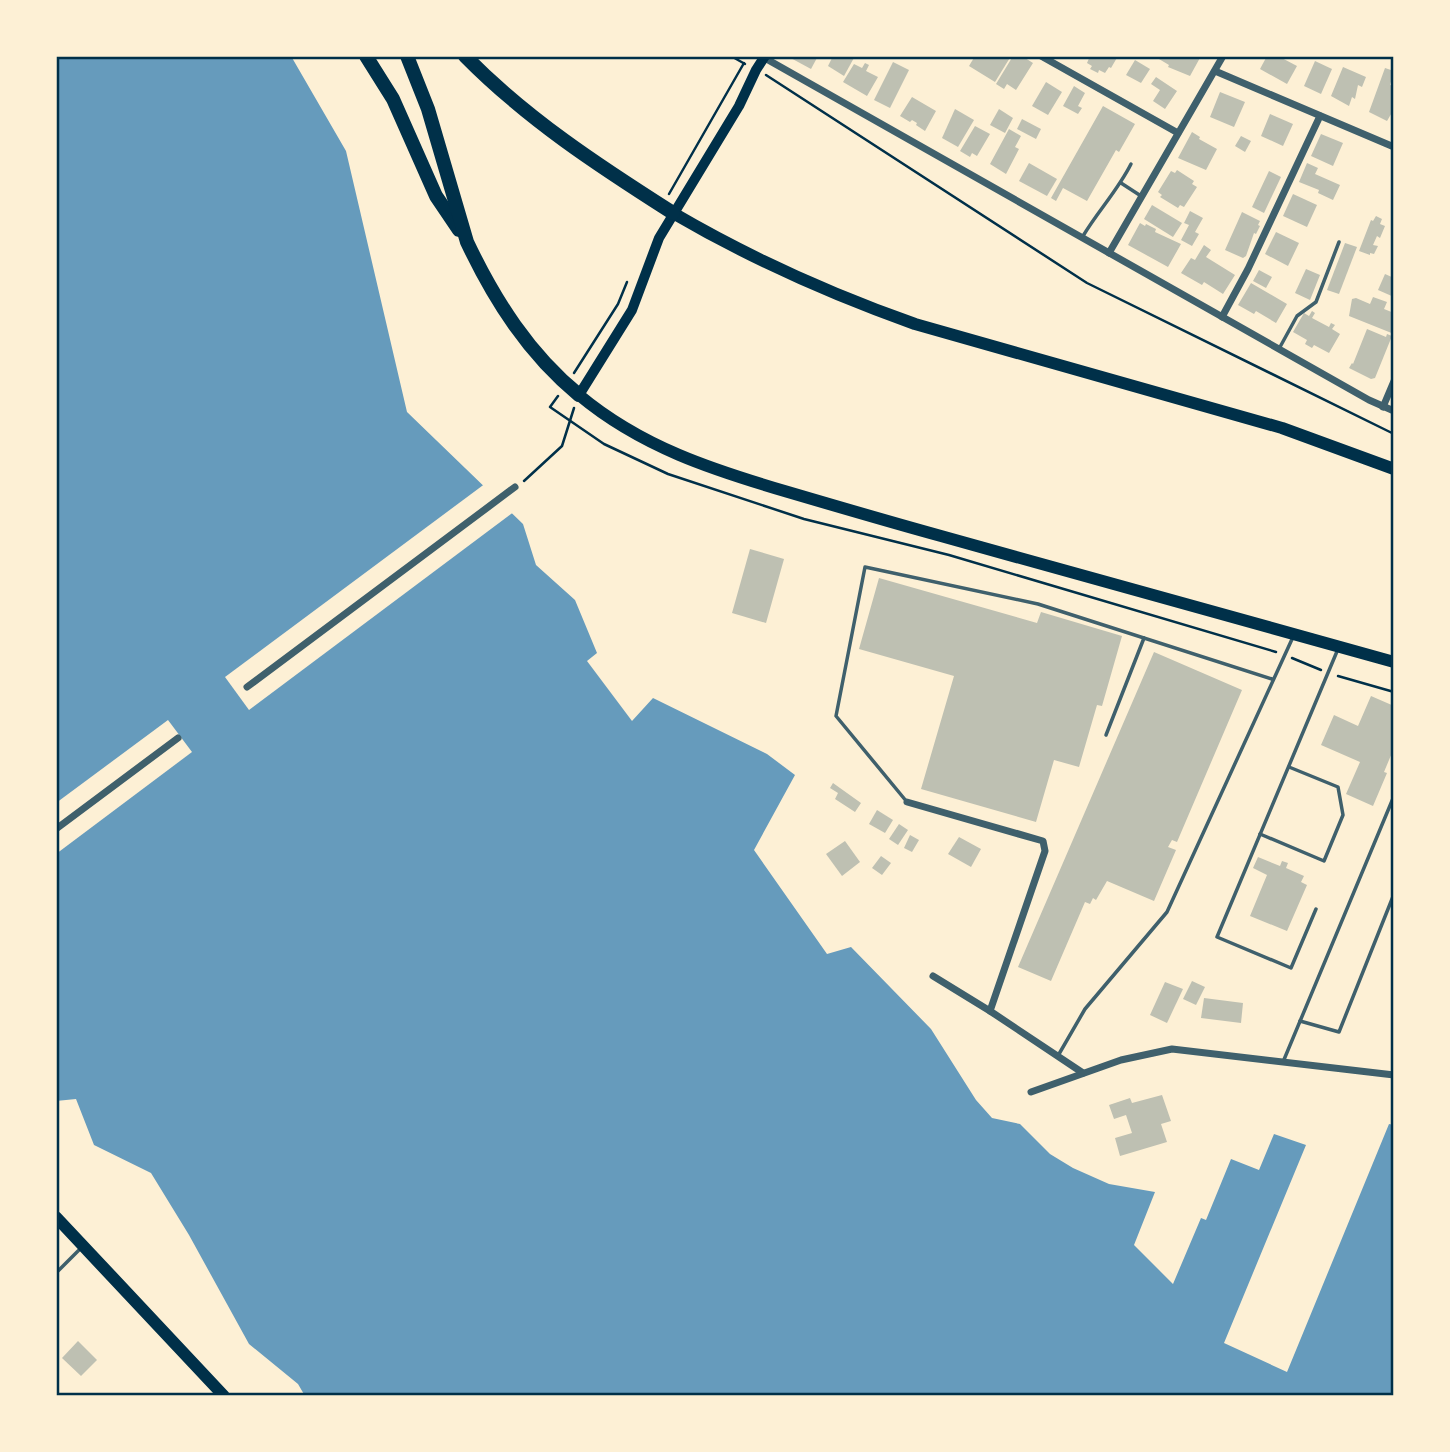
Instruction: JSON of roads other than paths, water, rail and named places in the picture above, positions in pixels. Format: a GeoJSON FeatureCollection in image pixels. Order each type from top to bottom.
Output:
{"type":"FeatureCollection","features":[{"type":"Feature","properties":{"kind":"highway"},"geometry":{"type":"LineString","coordinates":[[366,56],[393,99],[436,196],[467,243],[510,320],[546,365],[579,396]]}},
{"type":"Feature","properties":{"kind":"highway"},"geometry":{"type":"LineString","coordinates":[[407,56],[428,109],[467,243]]}},
{"type":"Feature","properties":{"kind":"highway"},"geometry":{"type":"LineString","coordinates":[[465,56],[520,106],[580,153],[673,212]]}},
{"type":"Feature","properties":{"kind":"main road"},"geometry":{"type":"LineString","coordinates":[[763,57],[740,106],[659,238],[632,310],[579,396],[610,419],[649,442],[715,470],[841,508],[1394,662]]}},
{"type":"Feature","properties":{"kind":"main road"},"geometry":{"type":"LineString","coordinates":[[673,212],[781,271],[915,324],[1290,430],[1394,468]]}},
{"type":"Feature","properties":{"kind":"main road"},"geometry":{"type":"LineString","coordinates":[[56,1217],[224,1396]]}},
{"type":"Feature","properties":{"kind":"street"},"geometry":{"type":"LineString","coordinates":[[1041,56],[1178,133]]}},
{"type":"Feature","properties":{"kind":"street"},"geometry":{"type":"LineString","coordinates":[[1110,253],[1223,56]]}},
{"type":"Feature","properties":{"kind":"street"},"geometry":{"type":"LineString","coordinates":[[763,57],[1279,349],[1394,411]]}},
{"type":"Feature","properties":{"kind":"street"},"geometry":{"type":"LineString","coordinates":[[1214,71],[1394,147]]}},
{"type":"Feature","properties":{"kind":"street"},"geometry":{"type":"LineString","coordinates":[[1222,317],[1253,259],[1320,116]]}},
{"type":"Feature","properties":{"kind":"street"},"geometry":{"type":"LineString","coordinates":[[1383,407],[1394,381]]}},
{"type":"Feature","properties":{"kind":"street"},"geometry":{"type":"LineString","coordinates":[[247,687],[515,487]]}},
{"type":"Feature","properties":{"kind":"street"},"geometry":{"type":"LineString","coordinates":[[56,829],[178,738]]}},
{"type":"Feature","properties":{"kind":"street"},"geometry":{"type":"LineString","coordinates":[[907,802],[1043,841],[1045,851],[990,1011]]}},
{"type":"Feature","properties":{"kind":"street"},"geometry":{"type":"LineString","coordinates":[[933,976],[1083,1073]]}},
{"type":"Feature","properties":{"kind":"street"},"geometry":{"type":"LineString","coordinates":[[1031,1092],[1121,1060],[1172,1049],[1394,1075]]}},
{"type":"Feature","properties":{"kind":"lane"},"geometry":{"type":"LineString","coordinates":[[1082,238],[1101,207],[1121,183],[1131,164]]}},
{"type":"Feature","properties":{"kind":"lane"},"geometry":{"type":"LineString","coordinates":[[1121,183],[1142,196]]}},
{"type":"Feature","properties":{"kind":"lane"},"geometry":{"type":"LineString","coordinates":[[1279,349],[1297,316],[1316,302],[1339,242]]}},
{"type":"Feature","properties":{"kind":"lane"},"geometry":{"type":"LineString","coordinates":[[907,802],[836,716],[865,567],[1038,604],[1272,679]]}},
{"type":"Feature","properties":{"kind":"lane"},"geometry":{"type":"LineString","coordinates":[[1058,1056],[1085,1009],[1167,912],[1294,635]]}},
{"type":"Feature","properties":{"kind":"lane"},"geometry":{"type":"LineString","coordinates":[[1106,735],[1144,638]]}},
{"type":"Feature","properties":{"kind":"lane"},"geometry":{"type":"LineString","coordinates":[[1316,909],[1291,968],[1217,937],[1339,647]]}},
{"type":"Feature","properties":{"kind":"lane"},"geometry":{"type":"LineString","coordinates":[[1261,834],[1325,861],[1343,815],[1338,787],[1289,767]]}},
{"type":"Feature","properties":{"kind":"lane"},"geometry":{"type":"LineString","coordinates":[[1283,1062],[1394,796]]}},
{"type":"Feature","properties":{"kind":"lane"},"geometry":{"type":"LineString","coordinates":[[1300,1021],[1339,1032],[1394,894]]}},
{"type":"Feature","properties":{"kind":"lane"},"geometry":{"type":"LineString","coordinates":[[56,1273],[83,1245]]}},
{"type":"Feature","properties":{"kind":"water"},"geometry":{"type":"Polygon","coordinates":[[[56,56],[291,56],[346,151],[407,412],[523,524],[536,565],[575,600],[597,653],[587,661],[632,721],[653,698],[767,754],[795,775],[754,850],[827,954],[851,947],[931,1029],[976,1100],[992,1118],[1020,1124],[1050,1154],[1073,1168],[1109,1184],[1155,1192],[1134,1245],[1173,1284],[1201,1218],[1206,1220],[1231,1159],[1259,1170],[1274,1134],[1306,1145],[1224,1343],[1287,1372],[1389,1124],[1394,1125],[1394,1396],[305,1396],[298,1384],[249,1344],[189,1235],[151,1173],[94,1145],[76,1099],[56,1101],[56,56]]]}}]}
